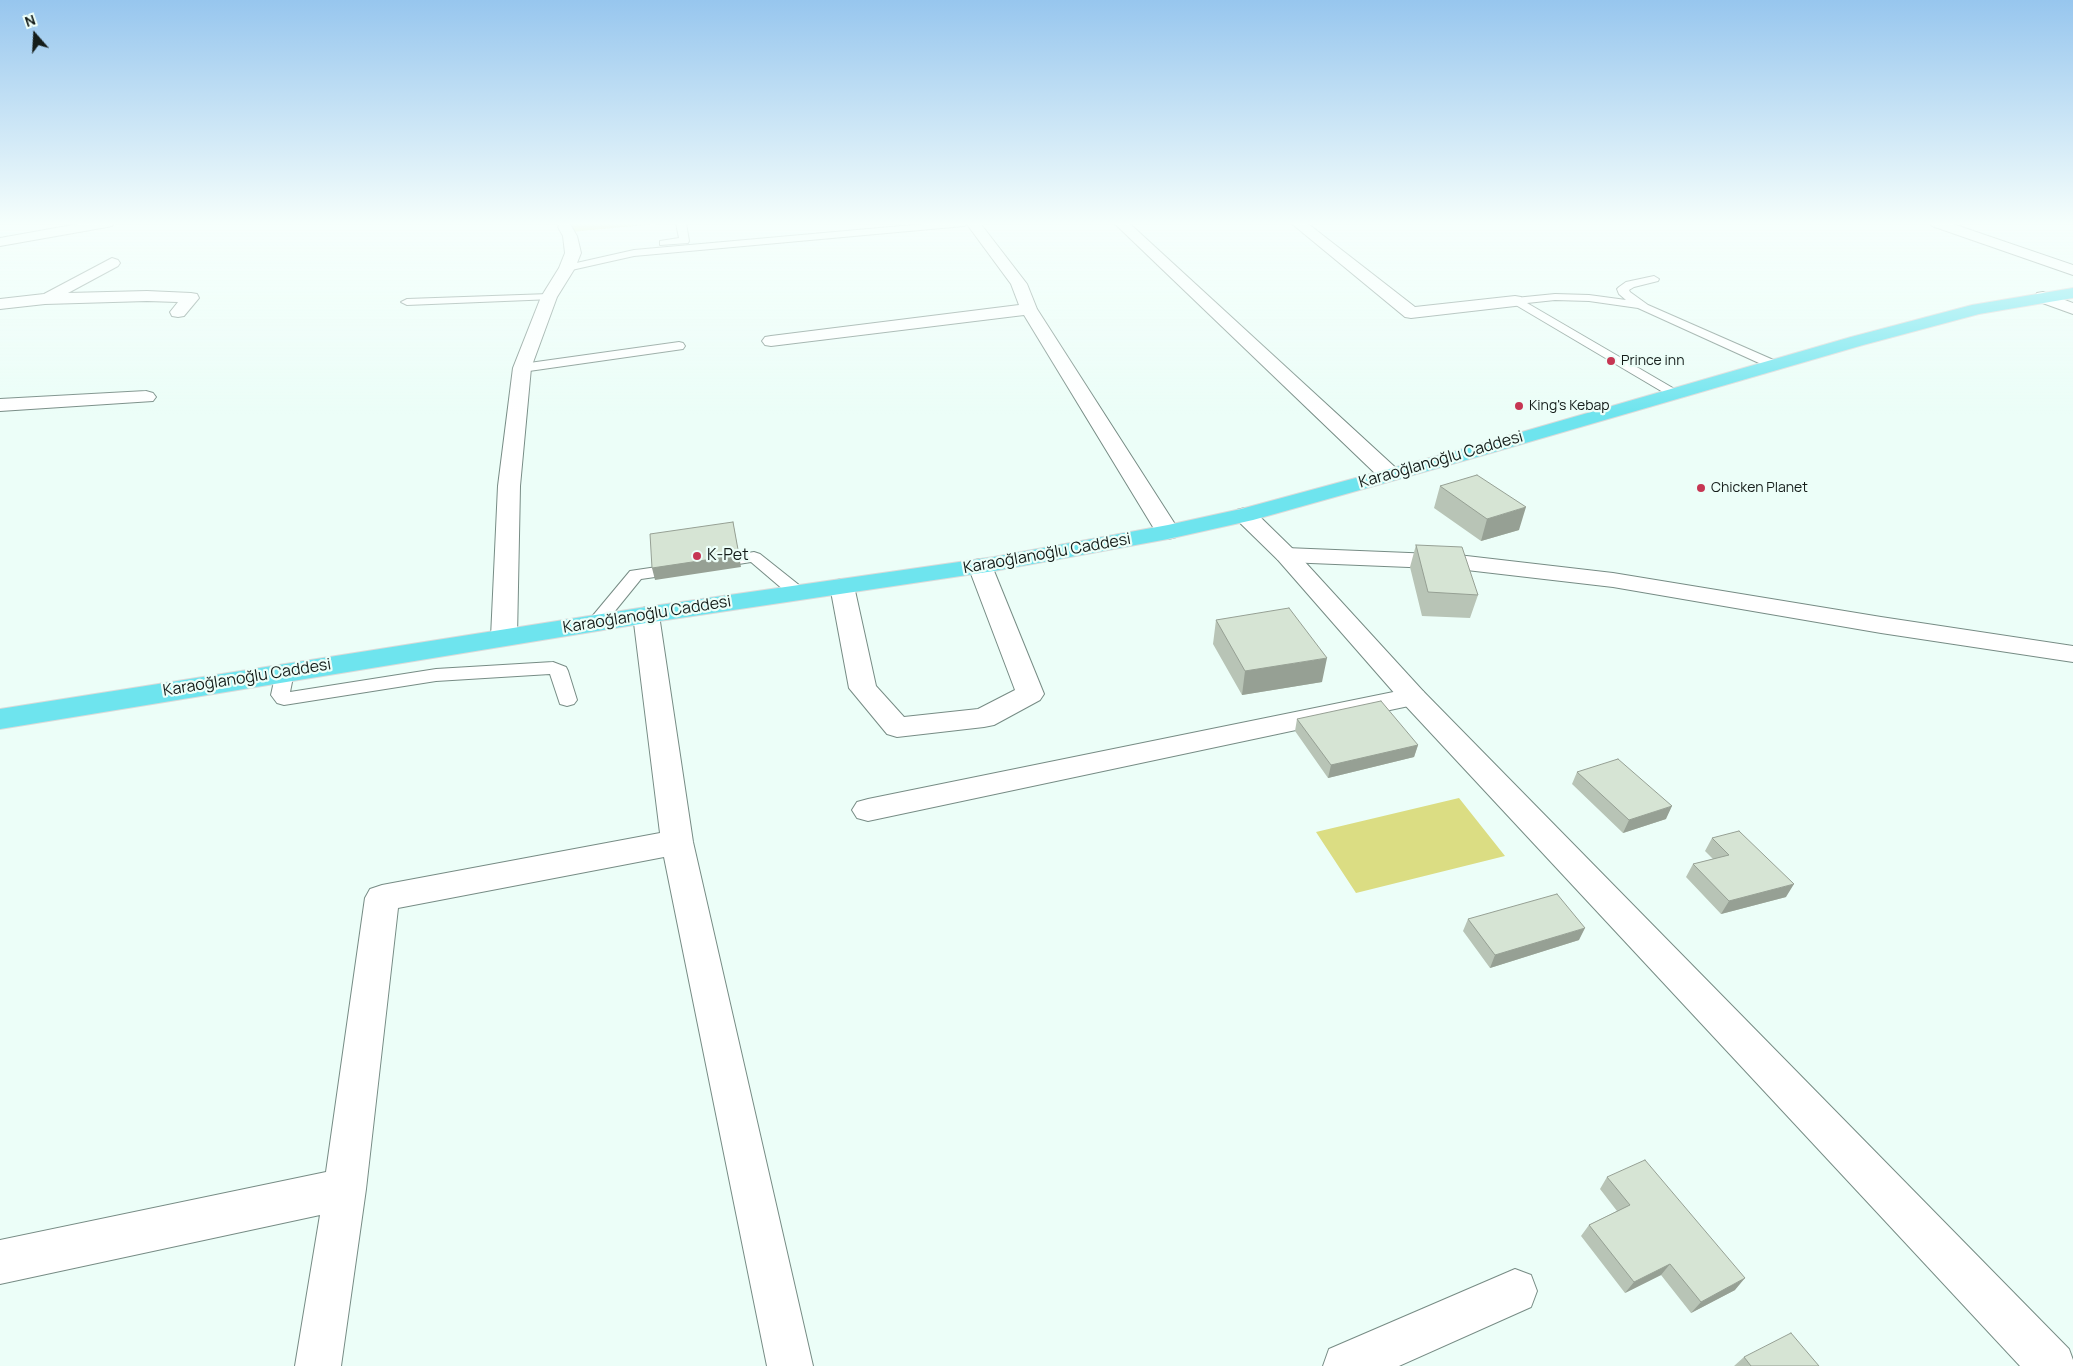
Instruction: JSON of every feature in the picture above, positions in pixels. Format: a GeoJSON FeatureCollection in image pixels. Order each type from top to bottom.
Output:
{"type":"FeatureCollection","features":[{"type":"Feature","properties":{"kind":"main road","name":"Karaoğlanoğlu Caddesi"},"geometry":{"type":"LineString","coordinates":[[0,719],[646,615],[980,566],[1168,532],[1245,516],[1978,308],[2073,292]]}},
{"type":"Feature","properties":{"kind":"street"},"geometry":{"type":"LineString","coordinates":[[45,299],[68,287]]}},
{"type":"Feature","properties":{"kind":"street"},"geometry":{"type":"LineString","coordinates":[[504,638],[509,486],[522,368],[549,297],[557,287]]}},
{"type":"Feature","properties":{"kind":"street"},"geometry":{"type":"LineString","coordinates":[[1020,287],[1029,310],[1168,532]]}},
{"type":"Feature","properties":{"kind":"street"},"geometry":{"type":"LineString","coordinates":[[1189,287],[1389,474]]}},
{"type":"Feature","properties":{"kind":"street"},"geometry":{"type":"LineString","coordinates":[[1378,287],[1411,313],[1515,301]]}},
{"type":"Feature","properties":{"kind":"street"},"geometry":{"type":"LineString","coordinates":[[0,304],[45,299],[147,296],[192,298],[178,312]]}},
{"type":"Feature","properties":{"kind":"street"},"geometry":{"type":"LineString","coordinates":[[2042,297],[2073,309]]}},
{"type":"Feature","properties":{"kind":"street"},"geometry":{"type":"LineString","coordinates":[[772,341],[1029,310]]}},
{"type":"Feature","properties":{"kind":"street"},"geometry":{"type":"LineString","coordinates":[[0,405],[146,397]]}},
{"type":"Feature","properties":{"kind":"street"},"geometry":{"type":"LineString","coordinates":[[1245,516],[1286,555],[1413,697],[2052,1366]]}},
{"type":"Feature","properties":{"kind":"street"},"geometry":{"type":"LineString","coordinates":[[1286,555],[1458,562],[1613,580],[1918,631],[2073,654]]}},
{"type":"Feature","properties":{"kind":"street"},"geometry":{"type":"LineString","coordinates":[[842,586],[863,688],[897,727],[984,718],[1030,694],[980,566]]}},
{"type":"Feature","properties":{"kind":"street"},"geometry":{"type":"LineString","coordinates":[[646,615],[677,842],[790,1366]]}},
{"type":"Feature","properties":{"kind":"street"},"geometry":{"type":"LineString","coordinates":[[868,810],[1413,697]]}},
{"type":"Feature","properties":{"kind":"street"},"geometry":{"type":"LineString","coordinates":[[318,1366],[345,1189],[382,898],[677,842]]}},
{"type":"Feature","properties":{"kind":"street"},"geometry":{"type":"LineString","coordinates":[[0,1262],[345,1189]]}},
{"type":"Feature","properties":{"kind":"street"},"geometry":{"type":"LineString","coordinates":[[1346,1366],[1515,1291]]}},
{"type":"Feature","properties":{"kind":"lane"},"geometry":{"type":"LineString","coordinates":[[1626,287],[1622,290],[1625,294],[1644,306],[1774,365]]}},
{"type":"Feature","properties":{"kind":"lane"},"geometry":{"type":"LineString","coordinates":[[407,302],[549,297]]}},
{"type":"Feature","properties":{"kind":"lane"},"geometry":{"type":"LineString","coordinates":[[1515,301],[1555,297],[1589,298],[1644,306]]}},
{"type":"Feature","properties":{"kind":"lane"},"geometry":{"type":"LineString","coordinates":[[1515,301],[1673,394]]}},
{"type":"Feature","properties":{"kind":"lane"},"geometry":{"type":"LineString","coordinates":[[522,368],[679,346]]}},
{"type":"Feature","properties":{"kind":"lane"},"geometry":{"type":"LineString","coordinates":[[596,623],[636,576],[754,557],[798,593]]}},
{"type":"Feature","properties":{"kind":"lane"},"geometry":{"type":"LineString","coordinates":[[436,648],[436,675]]}},
{"type":"Feature","properties":{"kind":"lane"},"geometry":{"type":"LineString","coordinates":[[285,672],[280,695],[284,699],[436,675],[553,668],[559,671],[567,700]]}},
{"type":"Feature","properties":{"kind":"green space"},"geometry":{"type":"Polygon","coordinates":[[[1459,798],[1505,856],[1356,893],[1316,832],[1459,798]]]}},
{"type":"Feature","properties":{"kind":"building"},"geometry":{"type":"Polygon","coordinates":[[[1477,475],[1526,507],[1487,519],[1440,486],[1477,475]]]}},
{"type":"Feature","properties":{"kind":"building","name":"K-Pet"},"geometry":{"type":"Polygon","coordinates":[[[733,522],[739,555],[652,568],[650,534],[733,522]]]}},
{"type":"Feature","properties":{"kind":"building"},"geometry":{"type":"Polygon","coordinates":[[[1416,545],[1462,547],[1478,595],[1428,592],[1416,545]]]}},
{"type":"Feature","properties":{"kind":"building"},"geometry":{"type":"Polygon","coordinates":[[[1289,608],[1327,658],[1245,671],[1216,620],[1289,608]]]}},
{"type":"Feature","properties":{"kind":"building"},"geometry":{"type":"Polygon","coordinates":[[[1381,701],[1418,745],[1331,765],[1297,719],[1381,701]]]}},
{"type":"Feature","properties":{"kind":"building"},"geometry":{"type":"Polygon","coordinates":[[[1618,759],[1672,806],[1629,820],[1577,772],[1618,759]]]}},
{"type":"Feature","properties":{"kind":"building"},"geometry":{"type":"Polygon","coordinates":[[[1739,831],[1794,884],[1729,901],[1693,864],[1729,855],[1712,838],[1739,831]]]}},
{"type":"Feature","properties":{"kind":"building"},"geometry":{"type":"Polygon","coordinates":[[[1557,894],[1585,928],[1495,955],[1468,919],[1557,894]]]}},
{"type":"Feature","properties":{"kind":"building"},"geometry":{"type":"Polygon","coordinates":[[[1645,1160],[1745,1278],[1701,1302],[1670,1264],[1634,1282],[1589,1225],[1630,1205],[1607,1177],[1645,1160]]]}},
{"type":"Feature","properties":{"kind":"building"},"geometry":{"type":"Polygon","coordinates":[[[1791,1333],[1819,1366],[1751,1366],[1744,1357],[1791,1333]]]}},
{"type":"Feature","properties":{"kind":"place","name":"Prince inn"},"geometry":{"type":"Point","coordinates":[1611,361]}},
{"type":"Feature","properties":{"kind":"place","name":"King's Kebap"},"geometry":{"type":"Point","coordinates":[1519,406]}},
{"type":"Feature","properties":{"kind":"place","name":"Chicken Planet"},"geometry":{"type":"Point","coordinates":[1701,488]}},
{"type":"Feature","properties":{"kind":"place","name":"K-Pet"},"geometry":{"type":"Point","coordinates":[697,556]}}]}
